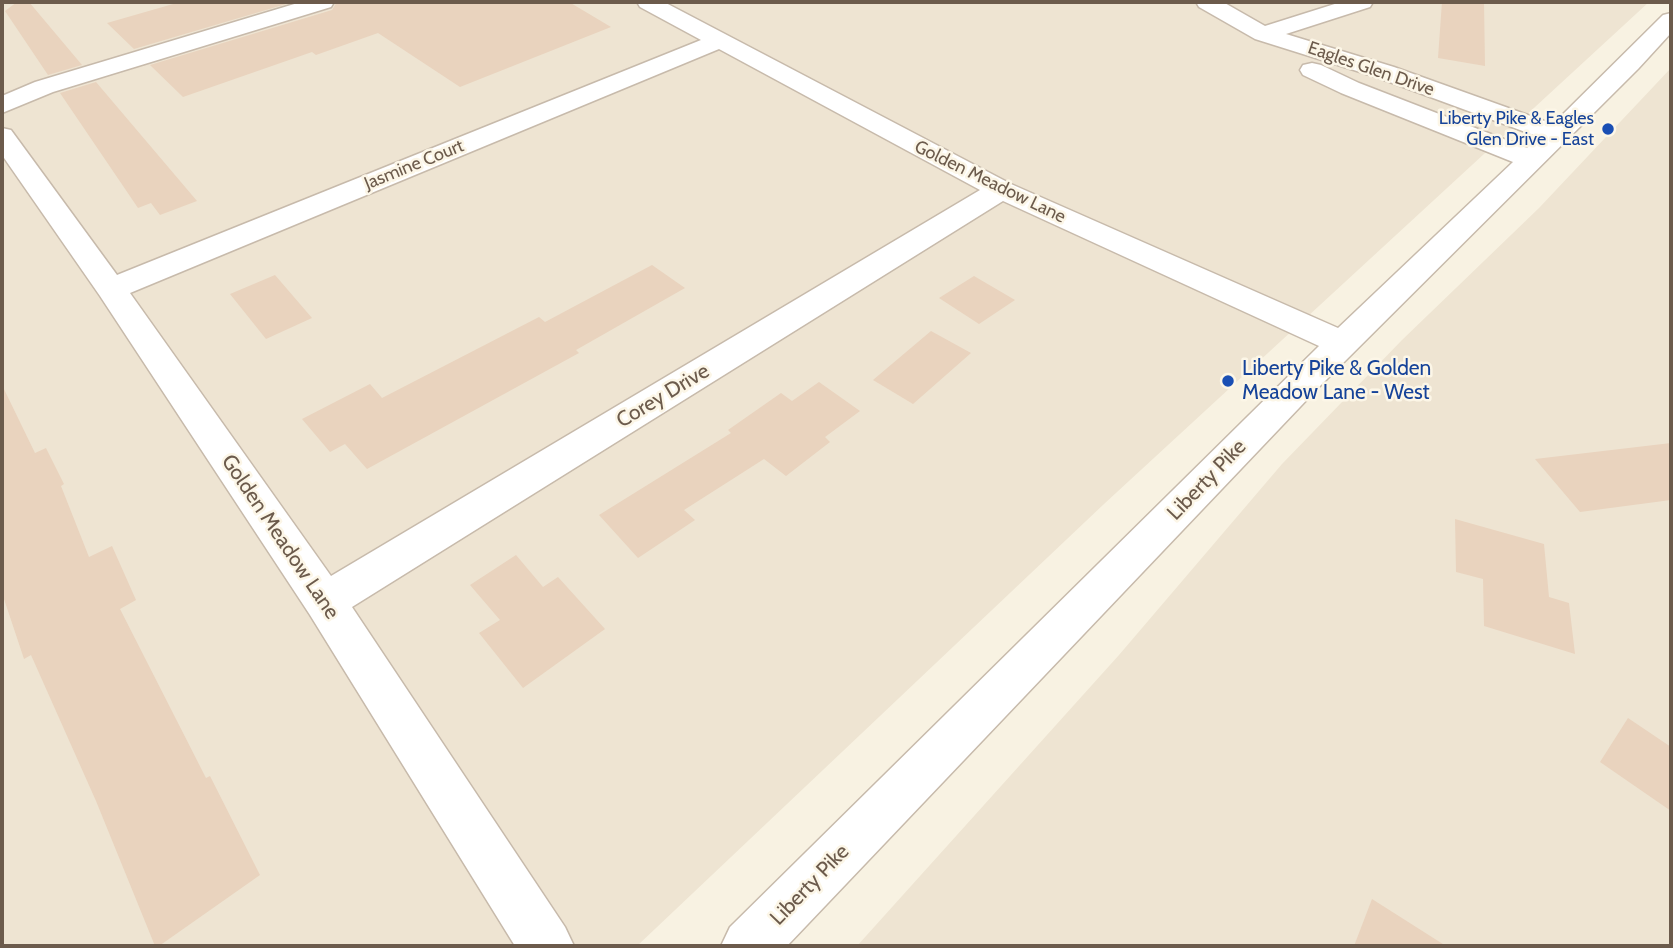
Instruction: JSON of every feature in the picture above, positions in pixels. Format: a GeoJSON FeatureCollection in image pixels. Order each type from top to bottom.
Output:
{"type":"FeatureCollection","features":[{"type":"Feature","properties":{"kind":"street"},"geometry":{"type":"LineString","coordinates":[[2,105],[44,87],[323,2]]}},
{"type":"Feature","properties":{"kind":"street","name":"Golden Meadow Lane"},"geometry":{"type":"LineString","coordinates":[[648,2],[1000,190],[1155,257],[1342,343]]}},
{"type":"Feature","properties":{"kind":"street","name":"Eagles Glen Drive"},"geometry":{"type":"LineString","coordinates":[[1207,2],[1263,34],[1289,56],[1350,88],[1532,160]]}},
{"type":"Feature","properties":{"kind":"street"},"geometry":{"type":"LineString","coordinates":[[1263,34],[1362,2]]}},
{"type":"Feature","properties":{"kind":"street","name":"Liberty Pike"},"geometry":{"type":"LineString","coordinates":[[749,946],[1342,343],[1532,160],[1671,20]]}},
{"type":"Feature","properties":{"kind":"street","name":"Eagles Glen Drive"},"geometry":{"type":"LineString","coordinates":[[1263,34],[1385,72],[1557,135]]}},
{"type":"Feature","properties":{"kind":"street","name":"Jasmine Court"},"geometry":{"type":"LineString","coordinates":[[111,289],[718,41]]}},
{"type":"Feature","properties":{"kind":"street","name":"Golden Meadow Lane"},"geometry":{"type":"LineString","coordinates":[[2,136],[111,289],[325,602],[546,946]]}},
{"type":"Feature","properties":{"kind":"street","name":"Corey Drive"},"geometry":{"type":"LineString","coordinates":[[325,602],[1000,190]]}},
{"type":"Feature","properties":{"kind":"shaded area"},"geometry":{"type":"Polygon","coordinates":[[[2,2],[1649,2],[1104,504],[637,946],[2,946],[2,2]]]}},
{"type":"Feature","properties":{"kind":"shaded area"},"geometry":{"type":"Polygon","coordinates":[[[1671,68],[1671,946],[857,946],[1119,655],[1282,464],[1402,340],[1539,208],[1671,68]]]}},
{"type":"Feature","properties":{"kind":"building"},"geometry":{"type":"Polygon","coordinates":[[[17,2],[29,2],[82,65],[48,75],[5,11],[17,2]]]}},
{"type":"Feature","properties":{"kind":"building"},"geometry":{"type":"Polygon","coordinates":[[[180,2],[293,2],[134,49],[107,23],[180,2]]]}},
{"type":"Feature","properties":{"kind":"building"},"geometry":{"type":"Polygon","coordinates":[[[337,2],[569,2],[611,27],[460,87],[378,33],[316,55],[312,52],[183,97],[150,65],[332,10],[337,2]]]}},
{"type":"Feature","properties":{"kind":"building"},"geometry":{"type":"Polygon","coordinates":[[[1442,2],[1484,2],[1485,66],[1438,58],[1442,2]]]}},
{"type":"Feature","properties":{"kind":"building"},"geometry":{"type":"Polygon","coordinates":[[[96,82],[197,201],[160,215],[151,203],[138,208],[60,93],[96,82]]]}},
{"type":"Feature","properties":{"kind":"building"},"geometry":{"type":"Polygon","coordinates":[[[652,265],[685,288],[576,350],[579,353],[367,469],[345,444],[330,452],[302,419],[370,384],[382,398],[539,317],[545,322],[652,265]]]}},
{"type":"Feature","properties":{"kind":"building"},"geometry":{"type":"Polygon","coordinates":[[[275,275],[312,318],[266,339],[230,294],[275,275]]]}},
{"type":"Feature","properties":{"kind":"building"},"geometry":{"type":"Polygon","coordinates":[[[974,276],[1015,300],[979,324],[939,298],[974,276]]]}},
{"type":"Feature","properties":{"kind":"building"},"geometry":{"type":"Polygon","coordinates":[[[931,331],[971,353],[913,404],[873,380],[931,331]]]}},
{"type":"Feature","properties":{"kind":"building"},"geometry":{"type":"Polygon","coordinates":[[[819,382],[860,411],[825,437],[830,442],[786,476],[764,459],[684,510],[695,520],[638,558],[599,515],[731,433],[728,430],[781,393],[792,401],[819,382]]]}},
{"type":"Feature","properties":{"kind":"building"},"geometry":{"type":"Polygon","coordinates":[[[2,385],[35,453],[46,448],[64,484],[61,486],[89,557],[112,546],[136,600],[120,609],[206,778],[210,776],[260,875],[159,946],[155,946],[96,801],[31,655],[24,659],[2,593],[2,385]]]}},
{"type":"Feature","properties":{"kind":"building"},"geometry":{"type":"Polygon","coordinates":[[[1671,443],[1671,500],[1580,512],[1535,459],[1671,443]]]}},
{"type":"Feature","properties":{"kind":"building"},"geometry":{"type":"Polygon","coordinates":[[[1455,519],[1544,544],[1549,597],[1569,603],[1575,654],[1484,626],[1483,579],[1456,572],[1455,519]]]}},
{"type":"Feature","properties":{"kind":"building"},"geometry":{"type":"Polygon","coordinates":[[[516,555],[543,587],[558,577],[605,629],[523,688],[479,633],[500,620],[470,585],[516,555]]]}},
{"type":"Feature","properties":{"kind":"building"},"geometry":{"type":"Polygon","coordinates":[[[1628,718],[1671,747],[1671,811],[1600,762],[1628,718]]]}},
{"type":"Feature","properties":{"kind":"building"},"geometry":{"type":"Polygon","coordinates":[[[1372,899],[1446,946],[1354,946],[1372,899]]]}},
{"type":"Feature","properties":{"kind":"place","name":"Liberty Pike & Eagles Glen Drive - East"},"geometry":{"type":"Point","coordinates":[1608,129]}},
{"type":"Feature","properties":{"kind":"place","name":"Liberty Pike & Golden Meadow Lane - West"},"geometry":{"type":"Point","coordinates":[1228,381]}}]}
